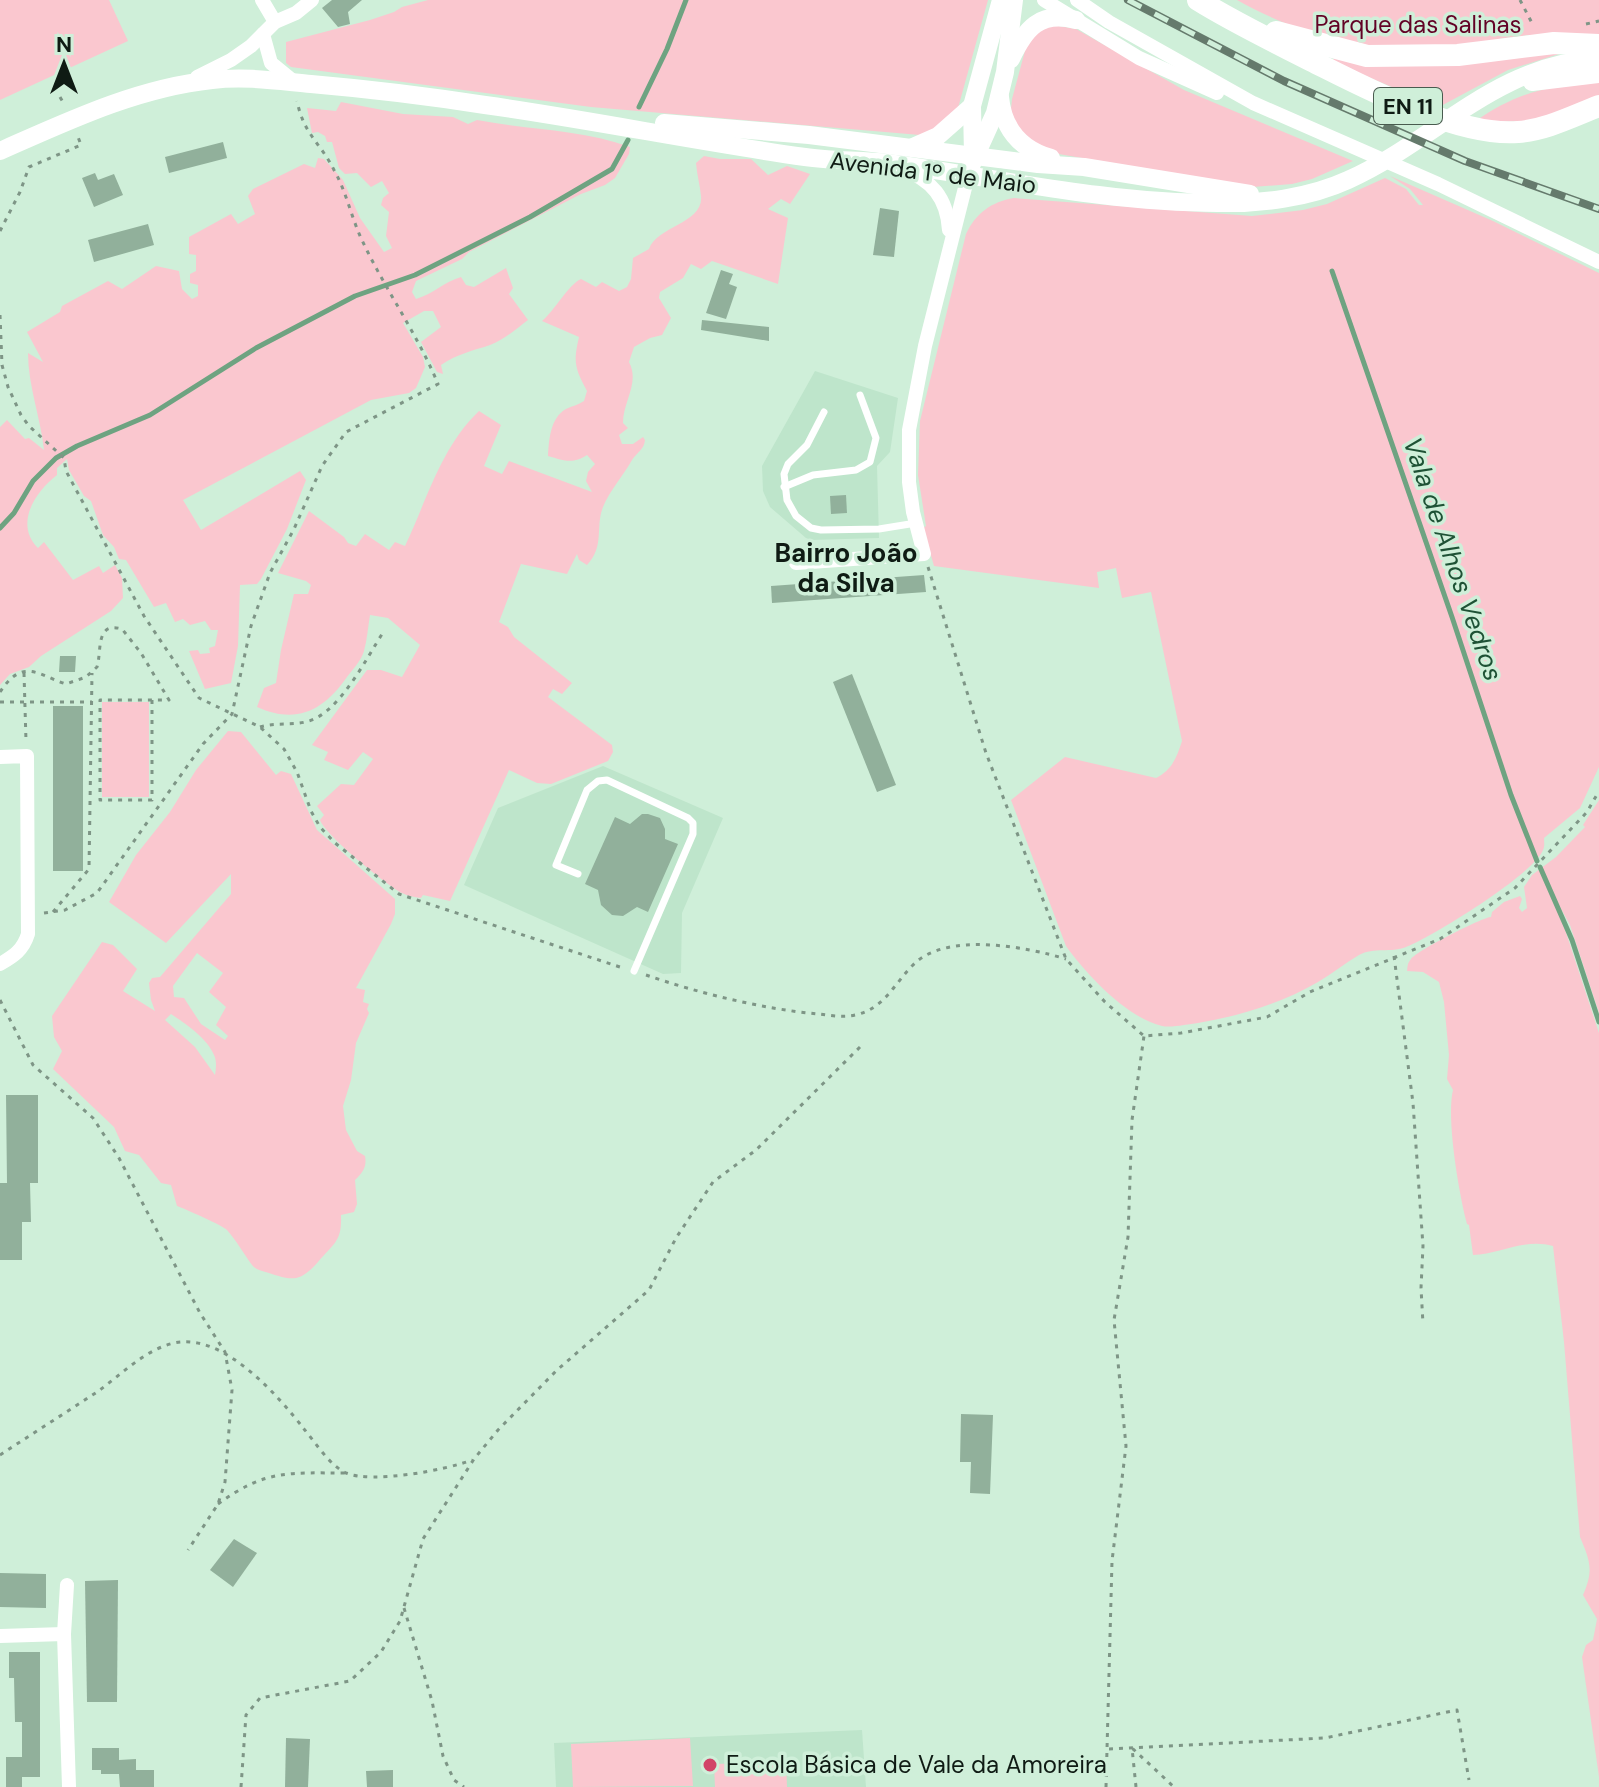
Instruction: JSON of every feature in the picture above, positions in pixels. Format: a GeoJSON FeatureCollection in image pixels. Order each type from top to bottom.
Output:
{"type":"FeatureCollection","features":[{"type":"Feature","properties":{"kind":"main road"},"geometry":{"type":"LineString","coordinates":[[968,176],[973,155],[972,106],[1001,0]]}},
{"type":"Feature","properties":{"kind":"main road"},"geometry":{"type":"LineString","coordinates":[[973,155],[989,127],[1000,91],[1014,0]]}},
{"type":"Feature","properties":{"kind":"main road","name":"EN 11"},"geometry":{"type":"LineString","coordinates":[[1198,0],[1228,19],[1388,99],[1477,129],[1517,132],[1555,124],[1599,106]]}},
{"type":"Feature","properties":{"kind":"main road"},"geometry":{"type":"LineString","coordinates":[[1005,72],[1019,41],[1034,25],[1054,17],[1076,20]]}},
{"type":"Feature","properties":{"kind":"main road","name":"EN 11"},"geometry":{"type":"LineString","coordinates":[[1228,19],[1367,56],[1458,55],[1554,43],[1599,45]]}},
{"type":"Feature","properties":{"kind":"main road"},"geometry":{"type":"LineString","coordinates":[[1494,91],[1551,65],[1599,59]]}},
{"type":"Feature","properties":{"kind":"main road"},"geometry":{"type":"LineString","coordinates":[[1494,91],[1547,78],[1599,74]]}},
{"type":"Feature","properties":{"kind":"main road","name":"Avenida 1º de Maio"},"geometry":{"type":"LineString","coordinates":[[0,151],[103,107],[175,86],[237,77],[394,92],[589,119],[810,158],[884,163],[1164,200],[1220,204],[1281,198],[1325,189],[1359,175],[1494,91]]}},
{"type":"Feature","properties":{"kind":"main road"},"geometry":{"type":"LineString","coordinates":[[1000,91],[1003,116],[1012,135],[1021,144],[1035,153],[1084,167]]}},
{"type":"Feature","properties":{"kind":"main road"},"geometry":{"type":"LineString","coordinates":[[910,148],[938,136],[972,106]]}},
{"type":"Feature","properties":{"kind":"main road","name":"Avenida 1º de Maio"},"geometry":{"type":"LineString","coordinates":[[589,119],[718,126],[1084,167],[1281,198]]}},
{"type":"Feature","properties":{"kind":"street"},"geometry":{"type":"LineString","coordinates":[[262,0],[275,22]]}},
{"type":"Feature","properties":{"kind":"street"},"geometry":{"type":"LineString","coordinates":[[175,86],[213,71],[251,46],[275,22],[296,13],[312,0]]}},
{"type":"Feature","properties":{"kind":"street"},"geometry":{"type":"LineString","coordinates":[[1044,0],[1118,46],[1170,73],[1438,184],[1599,262]]}},
{"type":"Feature","properties":{"kind":"street"},"geometry":{"type":"LineString","coordinates":[[1077,0],[1109,22],[1222,87],[1296,123]]}},
{"type":"Feature","properties":{"kind":"street"},"geometry":{"type":"LineString","coordinates":[[263,34],[271,63],[296,83]]}},
{"type":"Feature","properties":{"kind":"street"},"geometry":{"type":"LineString","coordinates":[[884,163],[930,183],[943,199],[950,242]]}},
{"type":"Feature","properties":{"kind":"street"},"geometry":{"type":"LineString","coordinates":[[796,563],[924,554],[909,482],[909,430],[925,346],[968,176]]}},
{"type":"Feature","properties":{"kind":"street"},"geometry":{"type":"LineString","coordinates":[[0,757],[27,756],[28,913],[28,934],[24,945],[16,955],[0,964]]}},
{"type":"Feature","properties":{"kind":"street"},"geometry":{"type":"LineString","coordinates":[[67,1585],[64,1634],[69,1787]]}},
{"type":"Feature","properties":{"kind":"street"},"geometry":{"type":"LineString","coordinates":[[0,1636],[64,1634]]}},
{"type":"Feature","properties":{"kind":"lane"},"geometry":{"type":"LineString","coordinates":[[784,487],[813,475],[856,470],[870,462],[876,438],[860,395]]}},
{"type":"Feature","properties":{"kind":"lane"},"geometry":{"type":"LineString","coordinates":[[824,412],[807,445],[788,464],[784,474],[787,500],[796,516],[811,528],[879,529],[916,523]]}},
{"type":"Feature","properties":{"kind":"lane"},"geometry":{"type":"LineString","coordinates":[[578,874],[556,865],[587,790],[598,781],[607,780],[693,823],[693,834],[634,971]]}},
{"type":"Feature","properties":{"kind":"path"},"geometry":{"type":"LineString","coordinates":[[28,913],[52,912],[77,905],[97,893],[203,744],[232,714],[260,599],[328,456],[346,432],[438,384],[361,238],[334,168],[306,131],[297,104],[296,83]]}},
{"type":"Feature","properties":{"kind":"path"},"geometry":{"type":"LineString","coordinates":[[0,231],[29,167]]}},
{"type":"Feature","properties":{"kind":"path"},"geometry":{"type":"LineString","coordinates":[[0,315],[2,365],[21,415],[64,458],[66,471],[144,616],[175,664],[199,698],[260,727],[284,749],[320,827],[335,843],[399,894],[634,971],[780,1010],[853,1016],[871,1010],[888,997],[922,957],[946,948],[1007,946],[1066,959]]}},
{"type":"Feature","properties":{"kind":"path"},"geometry":{"type":"LineString","coordinates":[[924,554],[986,753],[1066,959],[1105,1002],[1144,1036],[1181,1033],[1267,1017],[1310,992],[1440,939],[1515,888],[1587,812],[1599,791]]}},
{"type":"Feature","properties":{"kind":"path"},"geometry":{"type":"LineString","coordinates":[[52,912],[89,869],[92,673],[99,661],[99,644],[104,630],[111,627],[122,629],[141,653],[169,700],[152,700],[100,700],[100,800],[152,800],[152,700]]}},
{"type":"Feature","properties":{"kind":"path"},"geometry":{"type":"LineString","coordinates":[[260,727],[273,723],[310,721],[327,712],[384,631]]}},
{"type":"Feature","properties":{"kind":"path"},"geometry":{"type":"LineString","coordinates":[[0,692],[6,683],[24,673],[42,672],[66,684],[92,673]]}},
{"type":"Feature","properties":{"kind":"path"},"geometry":{"type":"LineString","coordinates":[[24,673],[27,756]]}},
{"type":"Feature","properties":{"kind":"path"},"geometry":{"type":"LineString","coordinates":[[0,702],[92,702]]}},
{"type":"Feature","properties":{"kind":"path"},"geometry":{"type":"LineString","coordinates":[[1394,956],[1409,1055],[1414,1116],[1423,1246],[1423,1324]]}},
{"type":"Feature","properties":{"kind":"path"},"geometry":{"type":"LineString","coordinates":[[0,1000],[33,1065],[93,1118],[119,1158],[200,1313],[225,1352],[286,1407],[332,1461],[347,1473]]}},
{"type":"Feature","properties":{"kind":"path"},"geometry":{"type":"LineString","coordinates":[[1106,1787],[1112,1561],[1126,1446],[1114,1320],[1128,1237],[1132,1120],[1144,1036]]}},
{"type":"Feature","properties":{"kind":"path"},"geometry":{"type":"LineString","coordinates":[[241,1787],[246,1715],[260,1698],[350,1681],[381,1652],[400,1621],[423,1539],[474,1459],[556,1371],[649,1290],[676,1238],[713,1182],[756,1150],[860,1047]]}},
{"type":"Feature","properties":{"kind":"path"},"geometry":{"type":"LineString","coordinates":[[0,1455],[98,1391],[145,1356],[171,1344],[189,1341],[225,1352]]}},
{"type":"Feature","properties":{"kind":"path"},"geometry":{"type":"LineString","coordinates":[[188,1550],[218,1504],[225,1482],[232,1428],[232,1390],[225,1352]]}},
{"type":"Feature","properties":{"kind":"path"},"geometry":{"type":"LineString","coordinates":[[218,1504],[243,1486],[281,1474],[397,1475],[450,1468],[474,1459]]}},
{"type":"Feature","properties":{"kind":"path"},"geometry":{"type":"LineString","coordinates":[[403,1605],[432,1701],[443,1756],[454,1780],[464,1787]]}},
{"type":"Feature","properties":{"kind":"path"},"geometry":{"type":"LineString","coordinates":[[1109,1749],[1325,1738],[1457,1710],[1469,1780]]}},
{"type":"Feature","properties":{"kind":"path"},"geometry":{"type":"LineString","coordinates":[[1132,1748],[1136,1787]]}},
{"type":"Feature","properties":{"kind":"path"},"geometry":{"type":"LineString","coordinates":[[1132,1748],[1174,1787]]}},
{"type":"Feature","properties":{"kind":"shaded area"},"geometry":{"type":"Polygon","coordinates":[[[815,371],[898,398],[890,452],[877,466],[879,538],[806,538],[770,507],[763,491],[762,466],[815,371]]]}},
{"type":"Feature","properties":{"kind":"shaded area"},"geometry":{"type":"Polygon","coordinates":[[[603,766],[723,818],[682,913],[681,973],[663,974],[464,885],[498,808],[603,766]]]}},
{"type":"Feature","properties":{"kind":"shaded area","name":"Escola Básica de Vale da Amoreira"},"geometry":{"type":"Polygon","coordinates":[[[862,1730],[866,1787],[556,1787],[554,1743],[862,1730]]]}},
{"type":"Feature","properties":{"kind":"green space"},"geometry":{"type":"Polygon","coordinates":[[[0,0],[109,0],[128,41],[0,100],[0,0]]]}},
{"type":"Feature","properties":{"kind":"green space"},"geometry":{"type":"Polygon","coordinates":[[[428,0],[988,0],[958,108],[947,123],[920,135],[591,107],[291,67],[286,63],[286,42],[370,20],[428,0]]]}},
{"type":"Feature","properties":{"kind":"green space","name":"Parque das Salinas"},"geometry":{"type":"Polygon","coordinates":[[[1237,0],[1599,0],[1599,36],[1540,34],[1435,49],[1383,48],[1308,32],[1237,0]]]}},
{"type":"Feature","properties":{"kind":"green space"},"geometry":{"type":"Polygon","coordinates":[[[1053,25],[1076,29],[1184,90],[1353,161],[1312,179],[1252,187],[1047,152],[1016,128],[1011,109],[1026,47],[1037,32],[1053,25]]]}},
{"type":"Feature","properties":{"kind":"green space"},"geometry":{"type":"Polygon","coordinates":[[[1562,53],[1508,70],[1439,107],[1333,62],[1334,56],[1562,53]]]}},
{"type":"Feature","properties":{"kind":"green space"},"geometry":{"type":"Polygon","coordinates":[[[1599,81],[1599,97],[1539,121],[1474,122],[1505,103],[1534,92],[1599,81]]]}},
{"type":"Feature","properties":{"kind":"green space"},"geometry":{"type":"Polygon","coordinates":[[[341,102],[403,114],[453,117],[468,124],[477,120],[574,133],[630,147],[629,154],[615,178],[605,185],[581,194],[416,281],[412,292],[416,299],[461,277],[466,285],[474,287],[506,268],[513,288],[509,294],[528,320],[510,334],[441,365],[443,374],[437,372],[421,342],[441,327],[433,311],[424,311],[403,323],[423,357],[425,367],[416,388],[409,393],[371,400],[183,500],[201,530],[300,471],[306,480],[287,529],[261,579],[257,584],[240,585],[238,646],[231,683],[205,689],[189,651],[210,653],[209,648],[215,646],[218,630],[211,630],[205,621],[190,625],[183,619],[175,622],[166,603],[154,607],[126,560],[119,559],[114,547],[103,535],[91,501],[84,496],[69,470],[67,459],[57,468],[57,475],[41,490],[30,509],[28,529],[31,539],[38,548],[44,542],[73,580],[99,566],[103,573],[115,565],[122,578],[123,598],[111,611],[29,667],[10,674],[0,685],[0,427],[7,420],[25,439],[29,438],[44,450],[28,353],[43,362],[27,332],[60,312],[62,306],[108,281],[122,289],[156,266],[179,271],[182,289],[192,299],[198,296],[198,285],[190,283],[190,274],[196,271],[196,255],[189,254],[189,237],[231,214],[238,224],[255,214],[248,196],[253,189],[304,164],[315,168],[318,158],[324,159],[343,180],[360,218],[384,252],[392,248],[386,236],[389,212],[381,205],[389,193],[382,181],[371,187],[357,173],[345,174],[339,168],[332,142],[327,142],[325,136],[318,132],[312,133],[307,108],[336,111],[341,102]]]}},
{"type":"Feature","properties":{"kind":"green space"},"geometry":{"type":"Polygon","coordinates":[[[704,156],[751,159],[768,175],[787,166],[810,174],[790,204],[781,199],[768,209],[788,218],[778,284],[712,261],[701,269],[691,264],[683,278],[660,292],[659,298],[671,318],[662,335],[634,347],[629,362],[632,385],[623,423],[628,428],[619,435],[622,444],[633,444],[643,437],[645,440],[603,507],[593,558],[587,565],[579,560],[577,554],[567,574],[521,564],[499,622],[572,683],[562,694],[553,689],[548,697],[612,745],[613,752],[608,761],[551,784],[537,783],[509,770],[450,901],[404,894],[357,859],[320,820],[324,815],[317,806],[341,784],[354,785],[373,759],[363,752],[348,770],[324,760],[328,752],[312,745],[367,670],[381,670],[402,677],[420,645],[388,618],[370,615],[363,655],[329,698],[319,706],[297,714],[285,715],[257,707],[264,688],[276,683],[294,594],[308,594],[311,585],[278,573],[309,511],[356,546],[365,534],[389,550],[395,542],[405,546],[445,457],[479,411],[501,425],[484,466],[502,474],[509,461],[592,492],[586,481],[588,472],[595,464],[587,455],[569,461],[548,456],[551,430],[557,418],[566,409],[584,401],[587,391],[576,365],[579,337],[542,321],[581,279],[596,287],[602,282],[619,291],[627,287],[633,258],[649,249],[661,235],[688,219],[700,205],[696,163],[704,156]]]}},
{"type":"Feature","properties":{"kind":"green space"},"geometry":{"type":"Polygon","coordinates":[[[1390,176],[1493,221],[1599,273],[1599,767],[1580,808],[1544,838],[1544,848],[1536,861],[1503,889],[1437,931],[1406,947],[1359,955],[1304,990],[1260,1008],[1214,1020],[1162,1026],[1122,1005],[1096,982],[1066,946],[1011,800],[1065,757],[1156,778],[1173,762],[1182,741],[1151,592],[1122,598],[1116,568],[1097,572],[1099,588],[934,566],[923,528],[926,526],[918,475],[920,421],[966,234],[974,220],[985,210],[998,202],[1014,198],[1252,216],[1327,204],[1385,178],[1406,189],[1419,205],[1423,205],[1410,189],[1390,176]]]}},
{"type":"Feature","properties":{"kind":"green space"},"geometry":{"type":"Polygon","coordinates":[[[102,702],[149,702],[149,797],[102,797],[102,702]]]}},
{"type":"Feature","properties":{"kind":"green space"},"geometry":{"type":"Polygon","coordinates":[[[228,731],[241,732],[276,775],[281,771],[291,774],[317,830],[395,899],[391,924],[356,988],[365,990],[363,1002],[369,1004],[369,1013],[356,1043],[351,1080],[343,1106],[346,1130],[357,1151],[365,1156],[364,1169],[355,1180],[357,1204],[354,1212],[341,1215],[340,1231],[333,1246],[312,1269],[296,1278],[255,1268],[227,1230],[177,1206],[171,1185],[161,1183],[139,1155],[125,1151],[114,1127],[53,1069],[62,1051],[54,1037],[52,1016],[102,942],[113,945],[137,969],[123,991],[155,1011],[149,983],[152,978],[160,977],[231,894],[231,874],[166,943],[109,902],[136,855],[170,812],[196,770],[228,731]],[[197,953],[173,986],[174,997],[184,998],[201,1024],[225,1040],[228,1036],[216,1025],[226,1007],[209,992],[223,973],[197,953]],[[171,1014],[165,1020],[195,1047],[215,1075],[216,1060],[211,1049],[196,1032],[171,1014]]]}},
{"type":"Feature","properties":{"kind":"green space"},"geometry":{"type":"Polygon","coordinates":[[[1599,800],[1599,1013],[1570,925],[1554,896],[1599,1033],[1599,1777],[1582,1657],[1586,1645],[1593,1640],[1597,1619],[1583,1595],[1589,1579],[1589,1566],[1580,1537],[1553,1246],[1523,1245],[1473,1255],[1454,1156],[1451,1119],[1453,1090],[1447,1079],[1449,1055],[1444,1002],[1439,982],[1423,972],[1407,971],[1409,962],[1416,955],[1491,917],[1492,912],[1504,902],[1520,896],[1519,908],[1522,912],[1527,908],[1524,887],[1532,875],[1556,857],[1585,827],[1583,825],[1599,800]]]}},
{"type":"Feature","properties":{"kind":"green space"},"geometry":{"type":"Polygon","coordinates":[[[690,1738],[693,1786],[573,1787],[571,1744],[690,1738]]]}},
{"type":"Feature","properties":{"kind":"green space"},"geometry":{"type":"Polygon","coordinates":[[[786,1762],[787,1787],[715,1787],[714,1764],[786,1762]]]}},
{"type":"Feature","properties":{"kind":"building"},"geometry":{"type":"Polygon","coordinates":[[[332,0],[362,0],[348,12],[350,24],[338,27],[322,8],[332,0]]]}},
{"type":"Feature","properties":{"kind":"building"},"geometry":{"type":"Polygon","coordinates":[[[223,142],[227,158],[169,173],[165,157],[223,142]]]}},
{"type":"Feature","properties":{"kind":"building"},"geometry":{"type":"Polygon","coordinates":[[[95,173],[98,180],[114,174],[123,195],[94,207],[82,178],[95,173]]]}},
{"type":"Feature","properties":{"kind":"building"},"geometry":{"type":"Polygon","coordinates":[[[880,208],[899,211],[894,257],[873,255],[880,208]]]}},
{"type":"Feature","properties":{"kind":"building"},"geometry":{"type":"Polygon","coordinates":[[[148,224],[154,245],[94,262],[88,240],[148,224]]]}},
{"type":"Feature","properties":{"kind":"building"},"geometry":{"type":"Polygon","coordinates":[[[721,270],[733,274],[729,284],[737,287],[726,319],[706,313],[721,270]]]}},
{"type":"Feature","properties":{"kind":"building"},"geometry":{"type":"Polygon","coordinates":[[[702,320],[769,327],[769,341],[701,330],[702,320]]]}},
{"type":"Feature","properties":{"kind":"building"},"geometry":{"type":"Polygon","coordinates":[[[846,495],[847,513],[831,514],[830,496],[846,495]]]}},
{"type":"Feature","properties":{"kind":"building"},"geometry":{"type":"Polygon","coordinates":[[[924,575],[926,592],[772,603],[771,586],[924,575]]]}},
{"type":"Feature","properties":{"kind":"building"},"geometry":{"type":"Polygon","coordinates":[[[60,656],[76,656],[75,672],[59,672],[60,656]]]}},
{"type":"Feature","properties":{"kind":"building"},"geometry":{"type":"Polygon","coordinates":[[[852,674],[896,785],[877,792],[833,682],[852,674]]]}},
{"type":"Feature","properties":{"kind":"building"},"geometry":{"type":"Polygon","coordinates":[[[53,706],[83,706],[83,871],[53,871],[53,706]]]}},
{"type":"Feature","properties":{"kind":"building"},"geometry":{"type":"Polygon","coordinates":[[[642,814],[660,818],[665,839],[678,844],[648,912],[637,907],[623,916],[612,915],[601,905],[598,890],[585,884],[615,817],[630,824],[642,814]]]}},
{"type":"Feature","properties":{"kind":"building"},"geometry":{"type":"Polygon","coordinates":[[[6,1095],[38,1095],[38,1183],[30,1183],[31,1222],[22,1222],[22,1260],[0,1260],[0,1183],[7,1183],[6,1095]]]}},
{"type":"Feature","properties":{"kind":"building"},"geometry":{"type":"Polygon","coordinates":[[[961,1414],[993,1415],[990,1494],[970,1493],[971,1462],[960,1462],[961,1414]]]}},
{"type":"Feature","properties":{"kind":"building"},"geometry":{"type":"Polygon","coordinates":[[[234,1539],[257,1553],[233,1587],[210,1570],[234,1539]]]}},
{"type":"Feature","properties":{"kind":"building"},"geometry":{"type":"Polygon","coordinates":[[[0,1573],[46,1574],[46,1608],[0,1607],[0,1573]]]}},
{"type":"Feature","properties":{"kind":"building"},"geometry":{"type":"Polygon","coordinates":[[[118,1580],[117,1702],[87,1702],[85,1581],[118,1580]]]}},
{"type":"Feature","properties":{"kind":"building"},"geometry":{"type":"Polygon","coordinates":[[[9,1652],[40,1652],[40,1777],[22,1777],[22,1787],[6,1787],[6,1757],[22,1757],[22,1722],[15,1722],[14,1678],[9,1678],[9,1652]]]}},
{"type":"Feature","properties":{"kind":"building"},"geometry":{"type":"Polygon","coordinates":[[[286,1738],[310,1739],[308,1787],[285,1787],[286,1738]]]}},
{"type":"Feature","properties":{"kind":"building"},"geometry":{"type":"Polygon","coordinates":[[[92,1748],[119,1748],[119,1760],[136,1759],[136,1770],[154,1770],[154,1787],[120,1787],[119,1774],[101,1774],[101,1770],[92,1770],[92,1748]]]}},
{"type":"Feature","properties":{"kind":"building"},"geometry":{"type":"Polygon","coordinates":[[[393,1770],[393,1787],[367,1787],[366,1771],[393,1770]]]}},
{"type":"Feature","properties":{"kind":"waterway"},"geometry":{"type":"LineString","coordinates":[[639,107],[686,0]]}},
{"type":"Feature","properties":{"kind":"waterway"},"geometry":{"type":"LineString","coordinates":[[0,528],[14,513],[33,481],[56,458],[150,415],[256,348],[355,296],[415,275],[530,217],[612,169],[628,140]]}},
{"type":"Feature","properties":{"kind":"waterway","name":"Vala de Alhos Vedros"},"geometry":{"type":"LineString","coordinates":[[1332,271],[1511,795],[1537,861]]}},
{"type":"Feature","properties":{"kind":"waterway","name":"Vala de Alhos Vedros"},"geometry":{"type":"LineString","coordinates":[[1540,867],[1572,940],[1599,1022]]}},
{"type":"Feature","properties":{"kind":"railway"},"geometry":{"type":"LineString","coordinates":[[1128,0],[1284,81],[1465,161],[1599,209]]}},
{"type":"Feature","properties":{"kind":"place","name":"Escola Básica de Vale da Amoreira"},"geometry":{"type":"Point","coordinates":[710,1765]}},
{"type":"Feature","properties":{"kind":"district","name":"Bairro João da Silva"},"geometry":{"type":"Point","coordinates":[846,568]}}]}
